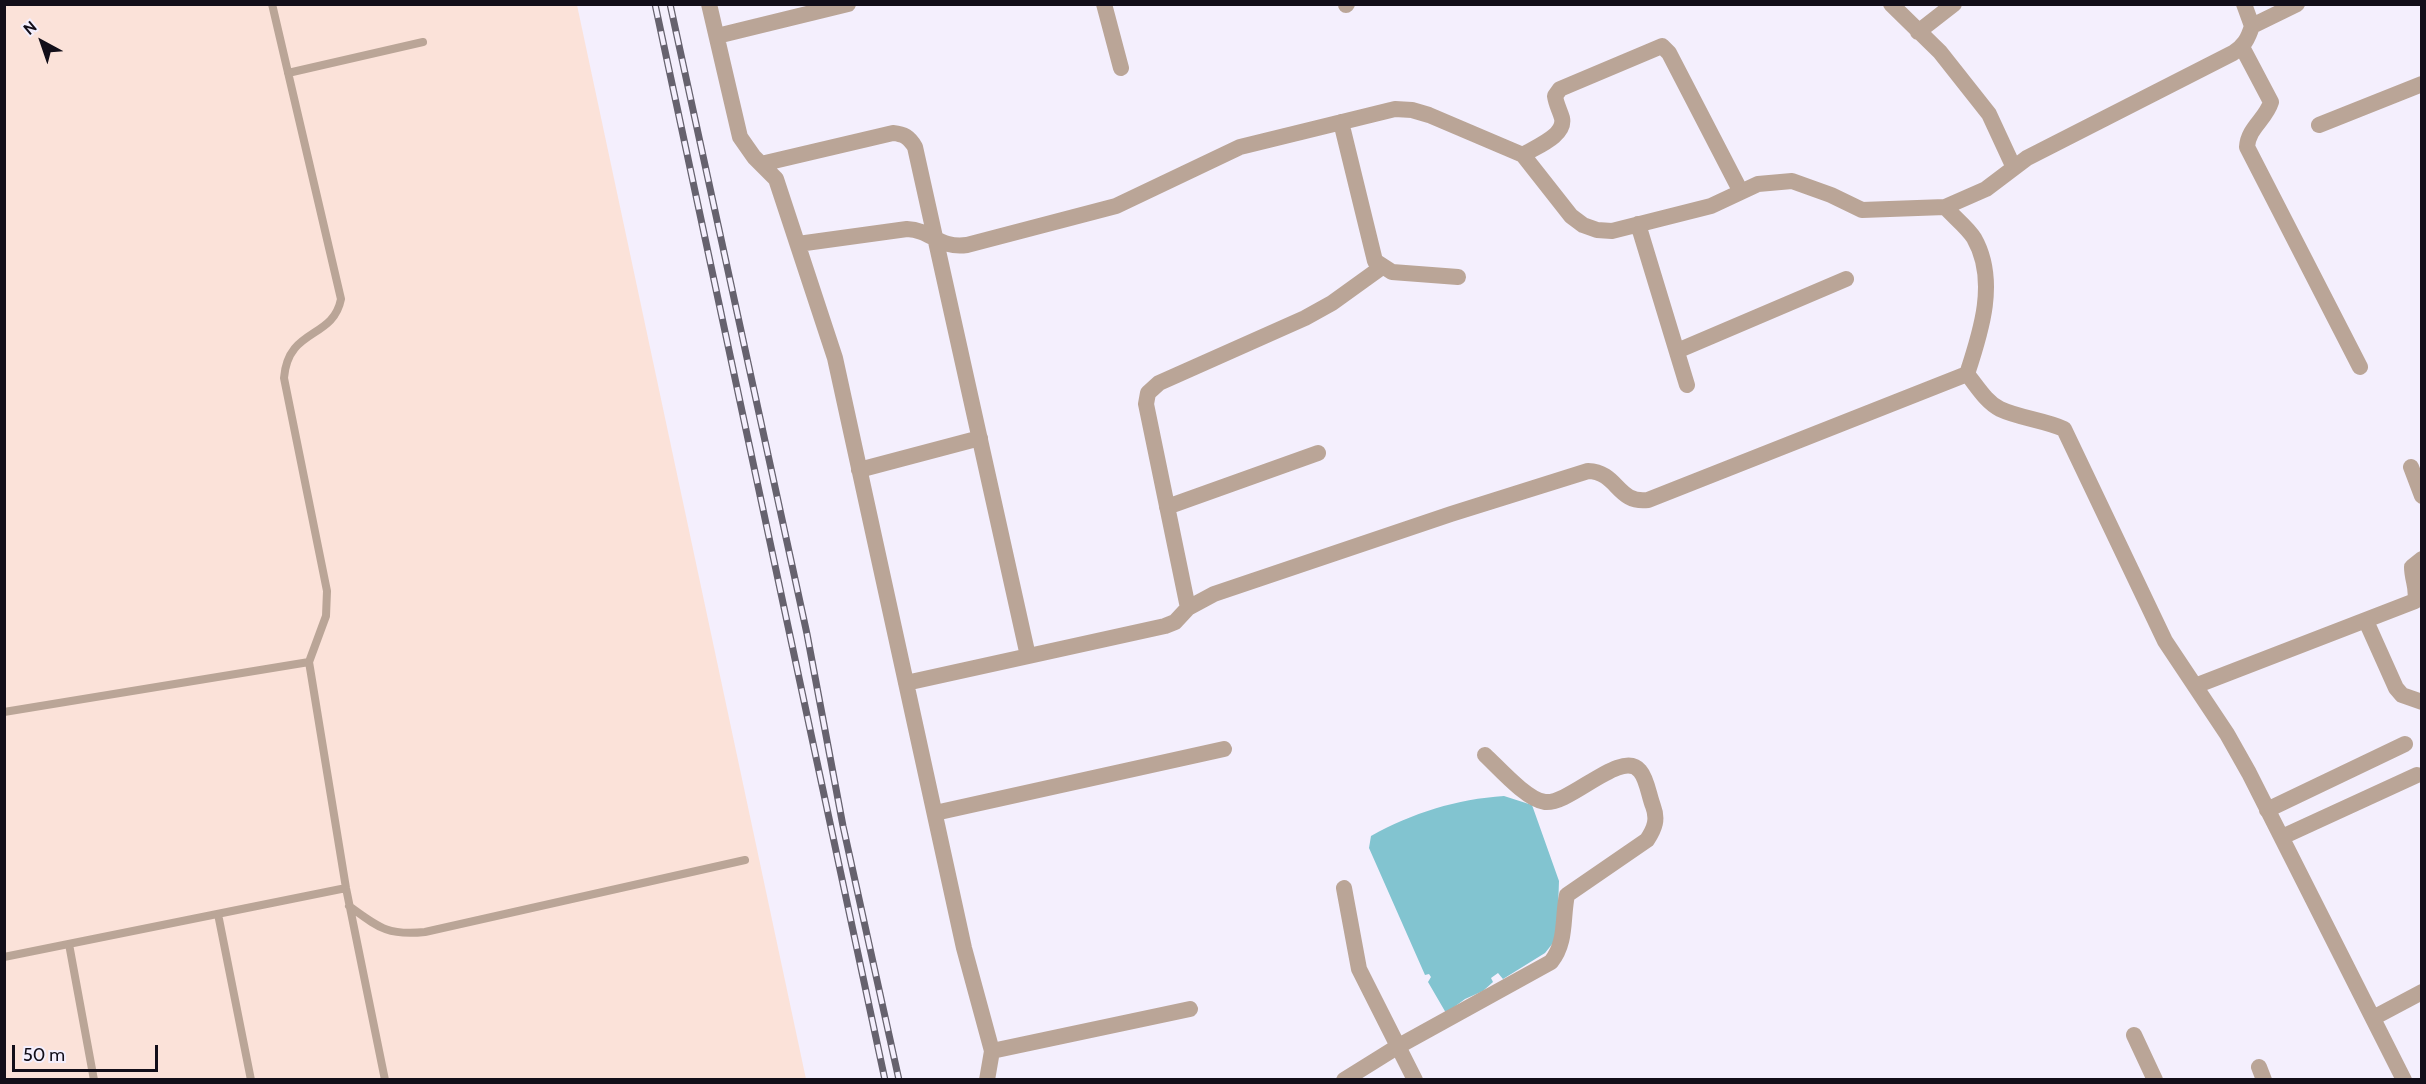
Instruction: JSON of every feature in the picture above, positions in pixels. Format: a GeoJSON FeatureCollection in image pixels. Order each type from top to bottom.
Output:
{"type":"FeatureCollection","features":[{"type":"Feature","properties":{"kind":"street"},"geometry":{"type":"LineString","coordinates":[[710,4],[740,137],[746,148],[776,179],[834,358],[964,948],[992,1051],[987,1080]]}},
{"type":"Feature","properties":{"kind":"street"},"geometry":{"type":"LineString","coordinates":[[717,36],[848,4]]}},
{"type":"Feature","properties":{"kind":"street"},"geometry":{"type":"LineString","coordinates":[[1104,4],[1121,68]]}},
{"type":"Feature","properties":{"kind":"street"},"geometry":{"type":"LineString","coordinates":[[1891,4],[1940,52],[1989,114],[2014,168]]}},
{"type":"Feature","properties":{"kind":"street"},"geometry":{"type":"LineString","coordinates":[[1918,32],[1954,4]]}},
{"type":"Feature","properties":{"kind":"street"},"geometry":{"type":"LineString","coordinates":[[798,244],[917,230],[936,240],[955,246],[967,245],[1108,208],[1240,147],[1395,109],[1412,110],[1439,119],[1523,155],[1571,216],[1583,225],[1597,230],[1612,231],[1711,206],[1758,184],[1792,181],[1831,195],[1862,210],[1945,207],[1986,189],[2027,158],[2242,47],[2248,39],[2252,26],[2244,4]]}},
{"type":"Feature","properties":{"kind":"street"},"geometry":{"type":"LineString","coordinates":[[2252,26],[2297,4]]}},
{"type":"Feature","properties":{"kind":"street"},"geometry":{"type":"LineString","coordinates":[[1523,155],[1558,134],[1562,127],[1563,120],[1555,96],[1560,89],[1662,46],[1669,53],[1741,192]]}},
{"type":"Feature","properties":{"kind":"street"},"geometry":{"type":"LineString","coordinates":[[2242,47],[2271,102],[2268,111],[2247,138],[2247,147],[2360,367]]}},
{"type":"Feature","properties":{"kind":"street"},"geometry":{"type":"LineString","coordinates":[[2319,124],[2421,84]]}},
{"type":"Feature","properties":{"kind":"street"},"geometry":{"type":"LineString","coordinates":[[1341,122],[1375,261],[1392,272],[1458,276]]}},
{"type":"Feature","properties":{"kind":"street"},"geometry":{"type":"LineString","coordinates":[[761,164],[893,133],[903,134],[915,147],[1028,656]]}},
{"type":"Feature","properties":{"kind":"street"},"geometry":{"type":"LineString","coordinates":[[906,682],[1165,626],[1176,622],[1188,608],[1226,590],[1445,516],[1588,471],[1600,472],[1609,477],[1625,496],[1636,502],[1648,500],[1967,374],[1975,351],[1987,298],[1983,262],[1974,238],[1945,207]]}},
{"type":"Feature","properties":{"kind":"street"},"geometry":{"type":"LineString","coordinates":[[1638,224],[1687,385]]}},
{"type":"Feature","properties":{"kind":"street"},"geometry":{"type":"LineString","coordinates":[[1188,608],[1146,404],[1148,393],[1159,383],[1305,318],[1332,303],[1382,267]]}},
{"type":"Feature","properties":{"kind":"street"},"geometry":{"type":"LineString","coordinates":[[1677,351],[1846,279]]}},
{"type":"Feature","properties":{"kind":"street"},"geometry":{"type":"LineString","coordinates":[[1967,374],[1985,397],[2000,409],[2049,422],[2064,429],[2165,642],[2227,734],[2282,837],[2404,1080]]}},
{"type":"Feature","properties":{"kind":"street"},"geometry":{"type":"LineString","coordinates":[[859,470],[980,438]]}},
{"type":"Feature","properties":{"kind":"street"},"geometry":{"type":"LineString","coordinates":[[1167,507],[1318,453]]}},
{"type":"Feature","properties":{"kind":"street"},"geometry":{"type":"LineString","coordinates":[[2411,467],[2421,496]]}},
{"type":"Feature","properties":{"kind":"street"},"geometry":{"type":"LineString","coordinates":[[2195,686],[2415,601],[2417,592],[2412,567],[2421,560]]}},
{"type":"Feature","properties":{"kind":"street"},"geometry":{"type":"LineString","coordinates":[[2366,621],[2396,688],[2402,696],[2421,702]]}},
{"type":"Feature","properties":{"kind":"street"},"geometry":{"type":"LineString","coordinates":[[2267,810],[2405,744]]}},
{"type":"Feature","properties":{"kind":"street"},"geometry":{"type":"LineString","coordinates":[[935,813],[1224,748]]}},
{"type":"Feature","properties":{"kind":"street"},"geometry":{"type":"LineString","coordinates":[[1344,1080],[1397,1047],[1551,962],[1559,952],[1562,940],[1567,895],[1647,840],[1655,827],[1655,812],[1641,771],[1633,766],[1624,765],[1614,769],[1549,803],[1536,801],[1485,755]]}},
{"type":"Feature","properties":{"kind":"street"},"geometry":{"type":"LineString","coordinates":[[2282,837],[2417,775]]}},
{"type":"Feature","properties":{"kind":"street"},"geometry":{"type":"LineString","coordinates":[[1344,888],[1356,959],[1415,1080]]}},
{"type":"Feature","properties":{"kind":"street"},"geometry":{"type":"LineString","coordinates":[[2373,1018],[2421,992]]}},
{"type":"Feature","properties":{"kind":"street"},"geometry":{"type":"LineString","coordinates":[[992,1051],[1190,1009]]}},
{"type":"Feature","properties":{"kind":"street"},"geometry":{"type":"LineString","coordinates":[[2134,1035],[2155,1080]]}},
{"type":"Feature","properties":{"kind":"lane"},"geometry":{"type":"LineString","coordinates":[[272,4],[341,299],[334,317],[298,343],[289,354],[285,365],[286,392],[328,602],[323,628],[309,662],[349,906],[385,1080]]}},
{"type":"Feature","properties":{"kind":"lane"},"geometry":{"type":"LineString","coordinates":[[288,73],[423,42]]}},
{"type":"Feature","properties":{"kind":"lane"},"geometry":{"type":"LineString","coordinates":[[4,712],[309,662]]}},
{"type":"Feature","properties":{"kind":"lane"},"geometry":{"type":"LineString","coordinates":[[349,906],[384,929],[408,934],[744,860]]}},
{"type":"Feature","properties":{"kind":"lane"},"geometry":{"type":"LineString","coordinates":[[4,957],[346,888]]}},
{"type":"Feature","properties":{"kind":"lane"},"geometry":{"type":"LineString","coordinates":[[218,914],[251,1080]]}},
{"type":"Feature","properties":{"kind":"lane"},"geometry":{"type":"LineString","coordinates":[[69,944],[94,1080]]}},
{"type":"Feature","properties":{"kind":"shaded area"},"geometry":{"type":"Polygon","coordinates":[[[5,5],[577,5],[806,1079],[5,1080],[5,5]]]}},
{"type":"Feature","properties":{"kind":"water"},"geometry":{"type":"Polygon","coordinates":[[[1504,796],[1532,805],[1559,881],[1557,938],[1545,953],[1503,979],[1498,973],[1491,978],[1493,982],[1483,991],[1465,999],[1446,1013],[1428,982],[1431,977],[1429,974],[1425,975],[1369,848],[1371,836],[1402,820],[1435,808],[1469,800],[1504,796]]]}},
{"type":"Feature","properties":{"kind":"railway"},"geometry":{"type":"LineString","coordinates":[[655,4],[885,1080]]}},
{"type":"Feature","properties":{"kind":"railway"},"geometry":{"type":"LineString","coordinates":[[670,4],[807,634],[843,826],[899,1080]]}}]}
